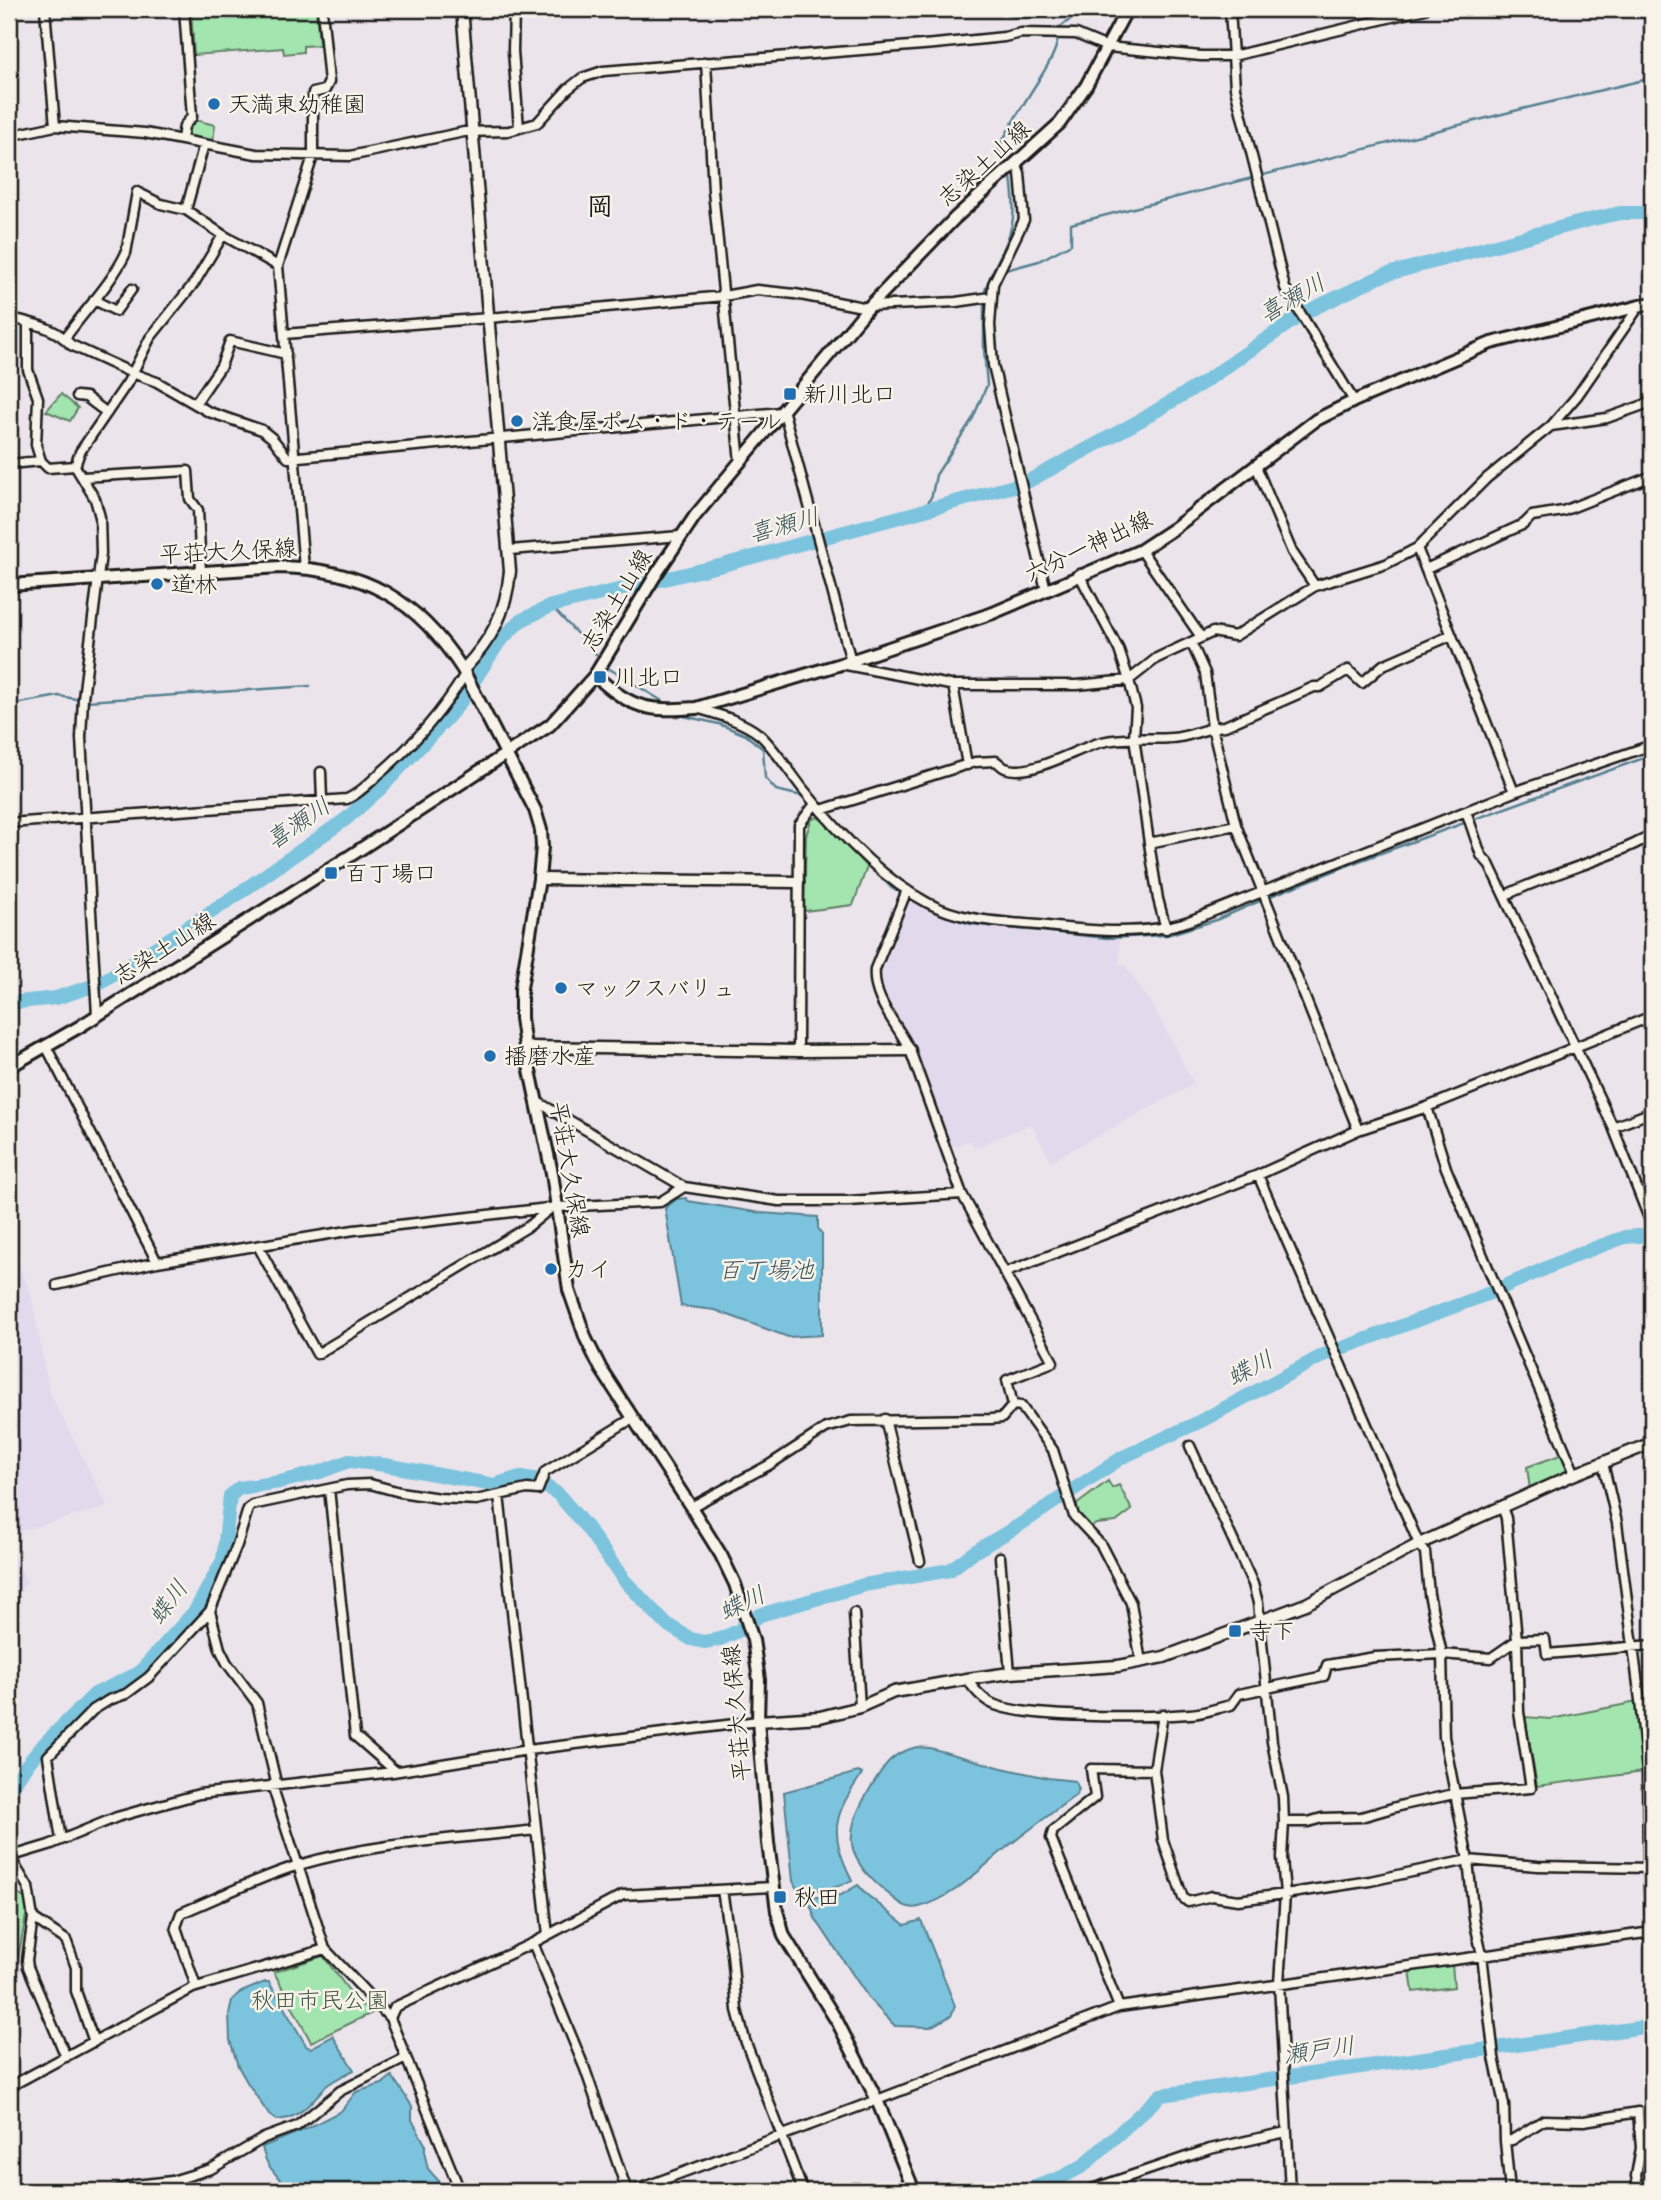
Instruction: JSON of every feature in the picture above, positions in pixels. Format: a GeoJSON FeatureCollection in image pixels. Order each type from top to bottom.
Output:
{"type":"FeatureCollection","features":[{"type":"Feature","properties":{"kind":"main road","name":"志染土山線"},"geometry":{"type":"LineString","coordinates":[[9,1067],[350,856],[550,725],[595,675],[614,648],[680,536],[869,307],[955,218],[1060,123],[1076,102],[1127,9]]}},
{"type":"Feature","properties":{"kind":"main road","name":"六分一神出線"},"geometry":{"type":"LineString","coordinates":[[595,675],[639,707],[652,710],[696,708],[958,626],[1141,550],[1316,421],[1354,401],[1491,343],[1646,304]]}},
{"type":"Feature","properties":{"kind":"main road","name":"平荘大久保線"},"geometry":{"type":"LineString","coordinates":[[9,585],[304,568],[346,574],[378,588],[406,605],[435,633],[464,673],[535,810],[541,830],[539,879],[521,988],[524,1047],[545,1139],[569,1290],[586,1339],[601,1369],[722,1556],[735,1584],[751,1634],[759,1680],[758,1721],[773,1887],[784,1936],[838,2023],[877,2101],[914,2191]]}},
{"type":"Feature","properties":{"kind":"street"},"geometry":{"type":"LineString","coordinates":[[45,9],[55,126]]}},
{"type":"Feature","properties":{"kind":"street"},"geometry":{"type":"LineString","coordinates":[[182,139],[184,126],[192,117],[184,9]]}},
{"type":"Feature","properties":{"kind":"street"},"geometry":{"type":"LineString","coordinates":[[304,568],[278,266],[313,156],[313,93],[325,90],[329,82],[322,9]]}},
{"type":"Feature","properties":{"kind":"street"},"geometry":{"type":"LineString","coordinates":[[9,823],[352,797],[393,763],[446,704],[499,623],[508,590],[510,551],[462,9]]}},
{"type":"Feature","properties":{"kind":"street"},"geometry":{"type":"LineString","coordinates":[[514,9],[513,51],[519,128]]}},
{"type":"Feature","properties":{"kind":"street"},"geometry":{"type":"LineString","coordinates":[[1230,9],[1235,88],[1285,288],[1354,401]]}},
{"type":"Feature","properties":{"kind":"street"},"geometry":{"type":"LineString","coordinates":[[9,136],[55,126],[145,133],[256,154],[350,156],[426,139],[472,132],[509,131],[537,123],[568,89],[582,78],[603,71],[935,44],[1021,33],[1076,34],[1107,47],[1202,56],[1233,56],[1425,9]]}},
{"type":"Feature","properties":{"kind":"street"},"geometry":{"type":"LineString","coordinates":[[706,62],[713,191],[740,462]]}},
{"type":"Feature","properties":{"kind":"street"},"geometry":{"type":"LineString","coordinates":[[186,210],[204,144]]}},
{"type":"Feature","properties":{"kind":"street"},"geometry":{"type":"LineString","coordinates":[[1016,163],[1020,173],[1024,220],[986,297],[993,365],[1046,590]]}},
{"type":"Feature","properties":{"kind":"street"},"geometry":{"type":"LineString","coordinates":[[65,338],[108,284],[126,253],[137,192],[161,204],[186,210],[223,235],[278,266]]}},
{"type":"Feature","properties":{"kind":"street"},"geometry":{"type":"LineString","coordinates":[[75,466],[80,452],[132,373],[150,338],[195,282],[223,235]]}},
{"type":"Feature","properties":{"kind":"street"},"geometry":{"type":"LineString","coordinates":[[94,300],[116,311],[132,289]]}},
{"type":"Feature","properties":{"kind":"street"},"geometry":{"type":"LineString","coordinates":[[285,334],[489,318],[724,296],[757,290],[869,307],[956,302],[986,297]]}},
{"type":"Feature","properties":{"kind":"street"},"geometry":{"type":"LineString","coordinates":[[9,317],[44,326],[65,338],[71,345],[156,382],[209,412],[262,430],[288,458],[782,410],[816,530],[846,662],[903,678],[953,685],[1077,685],[1129,680],[1157,658],[1201,637],[1213,632],[1236,636],[1315,586],[1386,564],[1417,548],[1487,478],[1551,426],[1646,304]]}},
{"type":"Feature","properties":{"kind":"street"},"geometry":{"type":"LineString","coordinates":[[28,323],[28,370],[38,398],[36,445],[41,461],[48,468],[75,466]]}},
{"type":"Feature","properties":{"kind":"street"},"geometry":{"type":"LineString","coordinates":[[195,404],[221,366],[230,341],[286,354]]}},
{"type":"Feature","properties":{"kind":"street"},"geometry":{"type":"LineString","coordinates":[[77,396],[86,397],[107,413]]}},
{"type":"Feature","properties":{"kind":"street"},"geometry":{"type":"LineString","coordinates":[[1551,426],[1607,418],[1652,402]]}},
{"type":"Feature","properties":{"kind":"street"},"geometry":{"type":"LineString","coordinates":[[9,464],[41,461]]}},
{"type":"Feature","properties":{"kind":"street"},"geometry":{"type":"LineString","coordinates":[[75,466],[95,499],[100,517],[101,554],[83,698],[81,738],[97,1015]]}},
{"type":"Feature","properties":{"kind":"street"},"geometry":{"type":"LineString","coordinates":[[1256,466],[1292,552],[1315,586]]}},
{"type":"Feature","properties":{"kind":"street"},"geometry":{"type":"LineString","coordinates":[[82,477],[188,471],[190,499],[198,510],[201,572]]}},
{"type":"Feature","properties":{"kind":"street"},"geometry":{"type":"LineString","coordinates":[[1426,569],[1524,524],[1532,516],[1563,511],[1652,476]]}},
{"type":"Feature","properties":{"kind":"street"},"geometry":{"type":"LineString","coordinates":[[510,551],[680,536]]}},
{"type":"Feature","properties":{"kind":"street"},"geometry":{"type":"LineString","coordinates":[[1417,548],[1514,792]]}},
{"type":"Feature","properties":{"kind":"street"},"geometry":{"type":"LineString","coordinates":[[1141,550],[1201,637]]}},
{"type":"Feature","properties":{"kind":"street"},"geometry":{"type":"LineString","coordinates":[[1079,574],[1119,650],[1136,708],[1134,737],[1158,899],[1166,929]]}},
{"type":"Feature","properties":{"kind":"street"},"geometry":{"type":"LineString","coordinates":[[798,1051],[799,825],[818,807],[967,765],[996,761],[1005,768],[1022,769],[1103,742],[1134,737],[1172,738],[1225,726],[1314,687],[1320,687],[1348,670],[1362,683],[1383,665],[1452,635]]}},
{"type":"Feature","properties":{"kind":"street"},"geometry":{"type":"LineString","coordinates":[[1191,642],[1205,673],[1212,727],[1236,825],[1358,1130]]}},
{"type":"Feature","properties":{"kind":"street"},"geometry":{"type":"LineString","coordinates":[[953,685],[967,765]]}},
{"type":"Feature","properties":{"kind":"street"},"geometry":{"type":"LineString","coordinates":[[696,708],[728,718],[760,735],[818,807],[884,875],[907,890],[929,903],[965,916],[1060,927],[1166,929],[1514,792],[1652,745]]}},
{"type":"Feature","properties":{"kind":"street"},"geometry":{"type":"LineString","coordinates":[[321,772],[322,801]]}},
{"type":"Feature","properties":{"kind":"street"},"geometry":{"type":"LineString","coordinates":[[1466,811],[1481,855],[1489,864],[1613,1128],[1652,1226]]}},
{"type":"Feature","properties":{"kind":"street"},"geometry":{"type":"LineString","coordinates":[[1149,843],[1236,825]]}},
{"type":"Feature","properties":{"kind":"street"},"geometry":{"type":"LineString","coordinates":[[1504,896],[1537,880],[1627,849],[1652,835]]}},
{"type":"Feature","properties":{"kind":"street"},"geometry":{"type":"LineString","coordinates":[[539,879],[798,882]]}},
{"type":"Feature","properties":{"kind":"street"},"geometry":{"type":"LineString","coordinates":[[907,890],[875,969],[874,981],[887,1013],[902,1034],[909,1050],[962,1194],[1053,1362],[1007,1380],[1013,1405]]}},
{"type":"Feature","properties":{"kind":"street"},"geometry":{"type":"LineString","coordinates":[[1004,1273],[1258,1175],[1358,1130],[1427,1107],[1652,1016]]}},
{"type":"Feature","properties":{"kind":"street"},"geometry":{"type":"LineString","coordinates":[[46,1046],[157,1262]]}},
{"type":"Feature","properties":{"kind":"street"},"geometry":{"type":"LineString","coordinates":[[524,1047],[909,1050]]}},
{"type":"Feature","properties":{"kind":"street"},"geometry":{"type":"LineString","coordinates":[[536,1101],[684,1187],[779,1201],[848,1201],[962,1194]]}},
{"type":"Feature","properties":{"kind":"street"},"geometry":{"type":"LineString","coordinates":[[1427,1107],[1446,1168],[1575,1474]]}},
{"type":"Feature","properties":{"kind":"street"},"geometry":{"type":"LineString","coordinates":[[1613,1128],[1652,1112]]}},
{"type":"Feature","properties":{"kind":"street"},"geometry":{"type":"LineString","coordinates":[[1258,1175],[1419,1544],[1425,1552],[1429,1594],[1442,1654],[1444,1737],[1468,1860],[1494,2057],[1504,2105],[1510,2191]]}},
{"type":"Feature","properties":{"kind":"street"},"geometry":{"type":"LineString","coordinates":[[57,1285],[157,1262],[354,1230],[554,1208],[660,1202],[684,1187]]}},
{"type":"Feature","properties":{"kind":"street"},"geometry":{"type":"LineString","coordinates":[[258,1246],[317,1354],[554,1208]]}},
{"type":"Feature","properties":{"kind":"street"},"geometry":{"type":"LineString","coordinates":[[691,1507],[769,1465],[826,1428],[851,1421],[885,1419],[1002,1418],[1013,1405]]}},
{"type":"Feature","properties":{"kind":"street"},"geometry":{"type":"LineString","coordinates":[[1013,1405],[1021,1406],[1053,1450],[1074,1516],[1093,1536],[1113,1566],[1131,1603],[1141,1662]]}},
{"type":"Feature","properties":{"kind":"street"},"geometry":{"type":"LineString","coordinates":[[61,1840],[48,1756],[93,1710],[126,1694],[149,1677],[210,1611],[237,1545],[248,1509],[252,1505],[329,1489],[370,1484],[439,1498],[476,1500],[527,1489],[537,1490],[545,1472],[633,1418]]}},
{"type":"Feature","properties":{"kind":"street"},"geometry":{"type":"LineString","coordinates":[[885,1419],[920,1561]]}},
{"type":"Feature","properties":{"kind":"street"},"geometry":{"type":"LineString","coordinates":[[66,2057],[28,1967],[33,1918],[28,1887],[9,1857],[61,1840],[117,1817],[199,1794],[394,1770],[527,1749],[758,1721],[820,1717],[860,1707],[894,1692],[967,1679],[1141,1662],[1164,1657],[1306,1604],[1419,1544],[1575,1474],[1652,1443]]}},
{"type":"Feature","properties":{"kind":"street"},"geometry":{"type":"LineString","coordinates":[[1190,1447],[1253,1584],[1260,1623],[1284,1822],[1282,1858],[1285,1894],[1279,1983],[1290,2191]]}},
{"type":"Feature","properties":{"kind":"street"},"geometry":{"type":"LineString","coordinates":[[633,2191],[781,2134],[877,2101],[1119,2007],[1652,1932],[1647,1773],[1617,1523],[1603,1463]]}},
{"type":"Feature","properties":{"kind":"street"},"geometry":{"type":"LineString","coordinates":[[329,1489],[355,1736],[394,1770]]}},
{"type":"Feature","properties":{"kind":"street"},"geometry":{"type":"LineString","coordinates":[[499,1495],[548,1935]]}},
{"type":"Feature","properties":{"kind":"street"},"geometry":{"type":"LineString","coordinates":[[1284,1822],[1362,1817],[1454,1794],[1531,1788],[1519,1712],[1517,1640],[1506,1518],[1502,1507]]}},
{"type":"Feature","properties":{"kind":"street"},"geometry":{"type":"LineString","coordinates":[[1000,1557],[1010,1673]]}},
{"type":"Feature","properties":{"kind":"street"},"geometry":{"type":"LineString","coordinates":[[210,1611],[220,1649],[227,1663],[257,1703],[276,1782],[272,1785]]}},
{"type":"Feature","properties":{"kind":"street"},"geometry":{"type":"LineString","coordinates":[[854,1613],[860,1707]]}},
{"type":"Feature","properties":{"kind":"street"},"geometry":{"type":"LineString","coordinates":[[967,1679],[976,1693],[991,1704],[1024,1711],[1066,1715],[1190,1714],[1231,1705],[1238,1694],[1324,1676],[1327,1665],[1375,1657],[1442,1654],[1492,1658],[1517,1640],[1545,1639],[1547,1654],[1652,1645]]}},
{"type":"Feature","properties":{"kind":"street"},"geometry":{"type":"LineString","coordinates":[[1163,1714],[1154,1770],[1163,1840],[1183,1898],[1188,1902],[1212,1896],[1238,1900],[1285,1894],[1370,1881],[1468,1860],[1538,1866],[1650,1868]]}},
{"type":"Feature","properties":{"kind":"street"},"geometry":{"type":"LineString","coordinates":[[1119,2007],[1051,1838],[1053,1831],[1095,1797],[1091,1769],[1154,1770]]}},
{"type":"Feature","properties":{"kind":"street"},"geometry":{"type":"LineString","coordinates":[[272,1785],[325,1949],[390,2018],[460,2191]]}},
{"type":"Feature","properties":{"kind":"street"},"geometry":{"type":"LineString","coordinates":[[197,1987],[176,1927],[181,1913],[298,1865],[336,1856],[408,1844],[537,1830]]}},
{"type":"Feature","properties":{"kind":"street"},"geometry":{"type":"LineString","coordinates":[[390,2018],[394,2007],[533,1943],[623,1895],[773,1887]]}},
{"type":"Feature","properties":{"kind":"street"},"geometry":{"type":"LineString","coordinates":[[722,1890],[737,2010],[744,2040],[803,2191]]}},
{"type":"Feature","properties":{"kind":"street"},"geometry":{"type":"LineString","coordinates":[[33,1918],[66,1940],[76,1967],[76,1991],[94,2042]]}},
{"type":"Feature","properties":{"kind":"street"},"geometry":{"type":"LineString","coordinates":[[533,1943],[585,2069],[627,2191]]}},
{"type":"Feature","properties":{"kind":"street"},"geometry":{"type":"LineString","coordinates":[[9,2087],[197,1987],[325,1949]]}},
{"type":"Feature","properties":{"kind":"street"},"geometry":{"type":"LineString","coordinates":[[115,2191],[135,2185],[172,2182],[212,2169],[264,2138],[297,2126],[340,2091],[406,2058]]}},
{"type":"Feature","properties":{"kind":"street"},"geometry":{"type":"LineString","coordinates":[[1505,2141],[1512,2140],[1544,2120],[1584,2121],[1638,2112],[1641,2148],[1636,2176],[1639,2191]]}},
{"type":"Feature","properties":{"kind":"street"},"geometry":{"type":"LineString","coordinates":[[1639,2129],[1652,2127]]}},
{"type":"Feature","properties":{"kind":"street"},"geometry":{"type":"LineString","coordinates":[[1086,2191],[1210,2149],[1286,2132]]}},
{"type":"Feature","properties":{"kind":"shaded area"},"geometry":{"type":"Polygon","coordinates":[[[909,899],[935,914],[961,922],[1051,935],[1119,940],[1120,965],[1125,965],[1157,1013],[1194,1084],[1051,1161],[1031,1124],[975,1148],[970,1140],[951,1148],[912,1042],[889,1008],[876,978],[897,930],[902,910],[909,899]]]}},
{"type":"Feature","properties":{"kind":"shaded area"},"geometry":{"type":"Polygon","coordinates":[[[9,1244],[31,1293],[49,1391],[108,1507],[9,1534],[9,1244]]]}},
{"type":"Feature","properties":{"kind":"shaded area"},"geometry":{"type":"Polygon","coordinates":[[[9,1546],[27,1582],[9,1602],[9,1546]]]}},
{"type":"Feature","properties":{"kind":"green space"},"geometry":{"type":"Polygon","coordinates":[[[191,9],[316,9],[319,45],[303,46],[303,52],[284,54],[283,48],[194,55],[191,9]]]}},
{"type":"Feature","properties":{"kind":"green space"},"geometry":{"type":"Polygon","coordinates":[[[195,120],[215,125],[213,142],[186,139],[186,130],[195,120]]]}},
{"type":"Feature","properties":{"kind":"green space"},"geometry":{"type":"Polygon","coordinates":[[[61,394],[78,408],[70,421],[46,411],[61,394]]]}},
{"type":"Feature","properties":{"kind":"green space"},"geometry":{"type":"Polygon","coordinates":[[[817,817],[867,867],[853,905],[804,911],[806,836],[811,820],[817,817]]]}},
{"type":"Feature","properties":{"kind":"green space"},"geometry":{"type":"Polygon","coordinates":[[[1563,1454],[1569,1474],[1530,1490],[1527,1467],[1563,1454]]]}},
{"type":"Feature","properties":{"kind":"green space"},"geometry":{"type":"Polygon","coordinates":[[[1108,1481],[1112,1488],[1119,1485],[1132,1510],[1116,1522],[1091,1527],[1075,1510],[1076,1505],[1108,1481]]]}},
{"type":"Feature","properties":{"kind":"green space"},"geometry":{"type":"Polygon","coordinates":[[[1637,1702],[1644,1741],[1643,1772],[1537,1786],[1525,1717],[1551,1719],[1637,1702]]]}},
{"type":"Feature","properties":{"kind":"green space"},"geometry":{"type":"Polygon","coordinates":[[[15,1893],[25,1898],[28,1905],[18,1958],[9,1966],[9,1895],[15,1893]]]}},
{"type":"Feature","properties":{"kind":"green space","name":"秋田市民公園"},"geometry":{"type":"Polygon","coordinates":[[[323,1956],[356,2000],[372,2013],[311,2042],[274,1972],[323,1956]]]}},
{"type":"Feature","properties":{"kind":"green space"},"geometry":{"type":"Polygon","coordinates":[[[1452,1964],[1454,1987],[1413,1992],[1410,1970],[1452,1964]]]}},
{"type":"Feature","properties":{"kind":"water"},"geometry":{"type":"Polygon","coordinates":[[[992,9],[1079,9],[1066,16],[1057,13],[1033,17],[1016,16],[992,9]]]}},
{"type":"Feature","properties":{"kind":"water","name":"百丁場池"},"geometry":{"type":"Polygon","coordinates":[[[686,1198],[688,1201],[761,1213],[818,1217],[818,1228],[822,1234],[822,1335],[788,1337],[715,1310],[681,1306],[665,1208],[677,1199],[686,1198]]]}},
{"type":"Feature","properties":{"kind":"water"},"geometry":{"type":"Polygon","coordinates":[[[917,1747],[1048,1778],[1075,1781],[1079,1789],[1076,1795],[955,1890],[931,1903],[915,1908],[907,1907],[865,1871],[852,1847],[852,1834],[861,1805],[884,1766],[894,1756],[917,1747]]]}},
{"type":"Feature","properties":{"kind":"water"},"geometry":{"type":"Polygon","coordinates":[[[858,1772],[862,1774],[845,1802],[837,1826],[840,1850],[852,1880],[826,1889],[797,1889],[793,1881],[784,1792],[858,1772]]]}},
{"type":"Feature","properties":{"kind":"water"},"geometry":{"type":"Polygon","coordinates":[[[858,1885],[905,1925],[921,1920],[955,2006],[951,2016],[930,2027],[895,2026],[870,2000],[815,1918],[808,1898],[841,1895],[858,1885]]]}},
{"type":"Feature","properties":{"kind":"water"},"geometry":{"type":"Polygon","coordinates":[[[269,1982],[307,2047],[311,2048],[333,2036],[354,2070],[328,2084],[292,2117],[276,2120],[269,2115],[247,2082],[238,2066],[230,2040],[229,2014],[232,2000],[239,1993],[269,1982]]]}},
{"type":"Feature","properties":{"kind":"water"},"geometry":{"type":"Polygon","coordinates":[[[392,2076],[412,2106],[412,2120],[425,2144],[428,2169],[439,2181],[438,2191],[283,2191],[282,2181],[269,2166],[262,2147],[341,2111],[356,2092],[382,2084],[392,2076]]]}},
{"type":"Feature","properties":{"kind":"waterway"},"geometry":{"type":"LineString","coordinates":[[1007,164],[998,150],[1048,64],[1056,47],[1059,28],[1077,14],[1075,11]]}},
{"type":"Feature","properties":{"kind":"waterway"},"geometry":{"type":"LineString","coordinates":[[1002,271],[1039,261],[1071,244],[1071,224],[1652,78]]}},
{"type":"Feature","properties":{"kind":"waterway"},"geometry":{"type":"LineString","coordinates":[[984,295],[1012,225],[1014,204],[1011,176]]}},
{"type":"Feature","properties":{"kind":"waterway","name":"喜瀬川"},"geometry":{"type":"LineString","coordinates":[[9,1003],[56,998],[99,984],[225,903],[346,819],[381,788],[448,717],[499,642],[520,621],[551,606],[723,565],[1025,483],[1141,420],[1204,382],[1304,313],[1384,275],[1589,220],[1620,213],[1652,213]]}},
{"type":"Feature","properties":{"kind":"waterway"},"geometry":{"type":"LineString","coordinates":[[925,509],[932,495],[936,475],[973,418],[987,385],[984,301]]}},
{"type":"Feature","properties":{"kind":"waterway"},"geometry":{"type":"LineString","coordinates":[[551,606],[597,655]]}},
{"type":"Feature","properties":{"kind":"waterway"},"geometry":{"type":"LineString","coordinates":[[608,668],[667,704]]}},
{"type":"Feature","properties":{"kind":"waterway"},"geometry":{"type":"LineString","coordinates":[[9,705],[59,696],[87,701],[310,686]]}},
{"type":"Feature","properties":{"kind":"waterway"},"geometry":{"type":"LineString","coordinates":[[675,714],[719,724],[746,735],[763,749],[765,778],[776,790],[802,796],[819,814]]}},
{"type":"Feature","properties":{"kind":"waterway"},"geometry":{"type":"LineString","coordinates":[[1268,897],[1359,861],[1652,755]]}},
{"type":"Feature","properties":{"kind":"waterway"},"geometry":{"type":"LineString","coordinates":[[870,866],[892,888],[902,893]]}},
{"type":"Feature","properties":{"kind":"waterway"},"geometry":{"type":"LineString","coordinates":[[923,905],[971,924],[1107,938],[1167,935],[1216,920],[1262,900]]}},
{"type":"Feature","properties":{"kind":"waterway","name":"蝶川"},"geometry":{"type":"LineString","coordinates":[[9,1792],[44,1744],[95,1694],[139,1673],[195,1611],[223,1560],[230,1496],[239,1488],[280,1482],[349,1461],[494,1485],[520,1477],[534,1479],[558,1494],[587,1528],[624,1580],[666,1624],[691,1639],[704,1642],[738,1631],[760,1615],[864,1585],[950,1570],[1123,1457],[1199,1422],[1324,1355],[1485,1295],[1576,1255],[1625,1237],[1652,1235]]}},
{"type":"Feature","properties":{"kind":"waterway","name":"瀬戸川"},"geometry":{"type":"LineString","coordinates":[[1023,2191],[1083,2166],[1161,2095],[1652,2026]]}},
{"type":"Feature","properties":{"kind":"place","name":"天満東幼稚園"},"geometry":{"type":"Point","coordinates":[214,104]}},
{"type":"Feature","properties":{"kind":"place","name":"新川北口"},"geometry":{"type":"Point","coordinates":[790,394]}},
{"type":"Feature","properties":{"kind":"place","name":"洋食屋ポム・ド・テール"},"geometry":{"type":"Point","coordinates":[517,421]}},
{"type":"Feature","properties":{"kind":"place","name":"道林"},"geometry":{"type":"Point","coordinates":[157,584]}},
{"type":"Feature","properties":{"kind":"place","name":"川北口"},"geometry":{"type":"Point","coordinates":[600,677]}},
{"type":"Feature","properties":{"kind":"place","name":"百丁場口"},"geometry":{"type":"Point","coordinates":[331,873]}},
{"type":"Feature","properties":{"kind":"place","name":"マックスバリュ"},"geometry":{"type":"Point","coordinates":[561,988]}},
{"type":"Feature","properties":{"kind":"place","name":"播磨水産"},"geometry":{"type":"Point","coordinates":[490,1056]}},
{"type":"Feature","properties":{"kind":"place","name":"カイ"},"geometry":{"type":"Point","coordinates":[551,1269]}},
{"type":"Feature","properties":{"kind":"place","name":"寺下"},"geometry":{"type":"Point","coordinates":[1235,1631]}},
{"type":"Feature","properties":{"kind":"place","name":"秋田"},"geometry":{"type":"Point","coordinates":[780,1897]}},
{"type":"Feature","properties":{"kind":"district","name":"岡"},"geometry":{"type":"Point","coordinates":[600,206]}}]}
